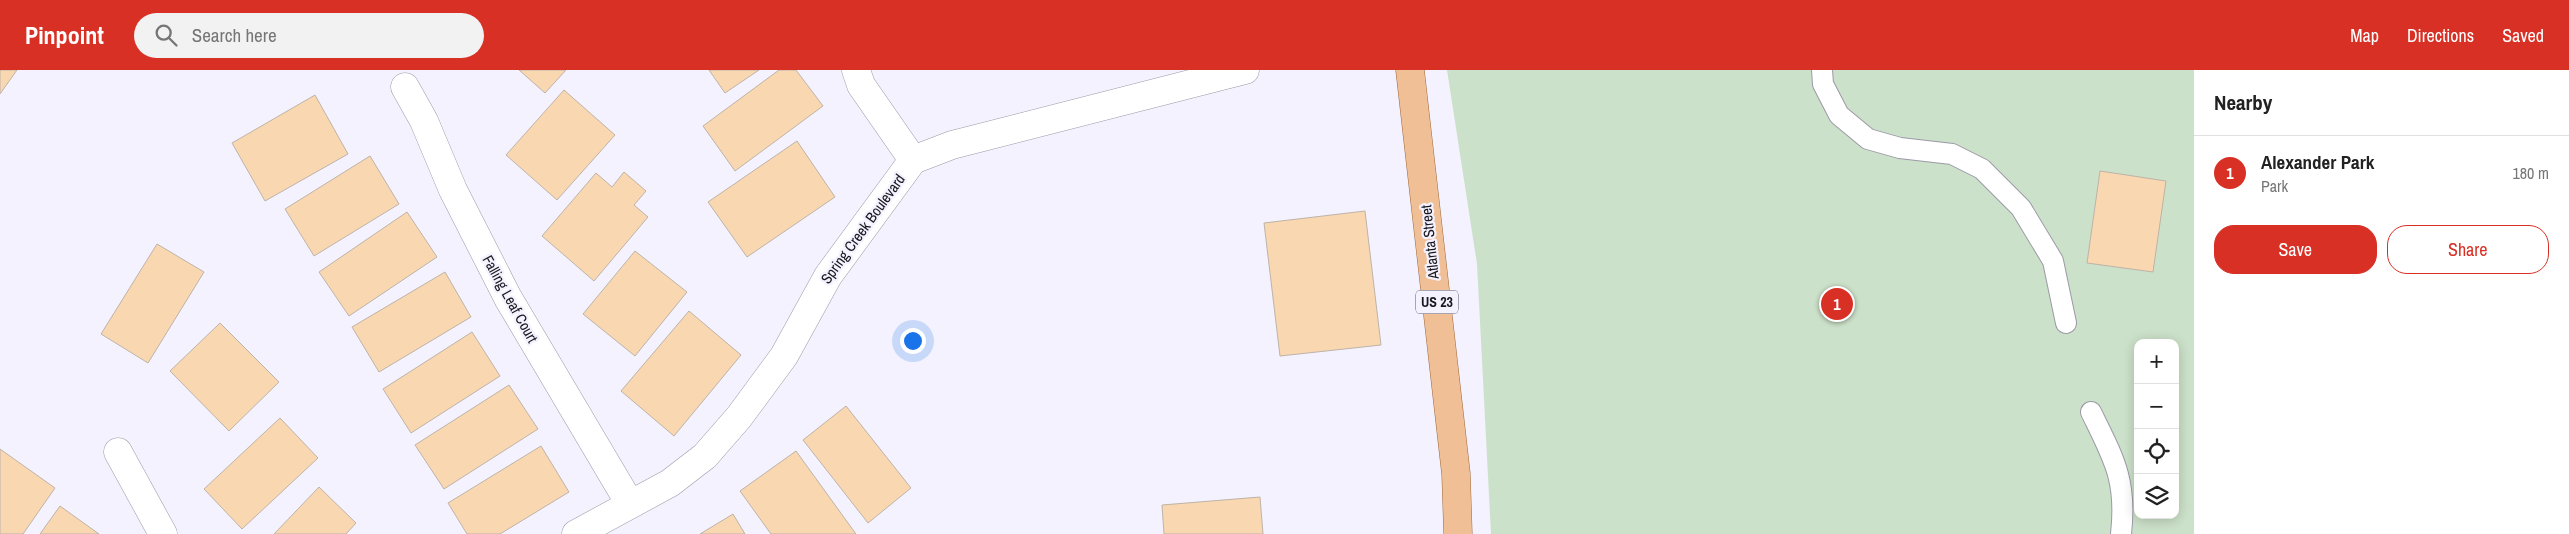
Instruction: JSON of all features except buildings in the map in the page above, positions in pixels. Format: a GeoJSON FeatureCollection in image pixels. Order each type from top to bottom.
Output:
{"type":"FeatureCollection","features":[{"type":"Feature","properties":{"kind":"main road","name":"Atlanta Street"},"geometry":{"type":"LineString","coordinates":[[1410,70],[1456,474],[1458,534]]}},
{"type":"Feature","properties":{"kind":"street"},"geometry":{"type":"LineString","coordinates":[[856,70],[861,85],[913,160]]}},
{"type":"Feature","properties":{"kind":"street","name":"Spring Creek Boulevard"},"geometry":{"type":"LineString","coordinates":[[576,534],[670,483],[705,456],[739,418],[784,356],[828,276],[913,160],[952,145],[1245,70]]}},
{"type":"Feature","properties":{"kind":"street","name":"Falling Leaf Court"},"geometry":{"type":"LineString","coordinates":[[405,87],[424,120],[453,190],[508,298],[630,504]]}},
{"type":"Feature","properties":{"kind":"street"},"geometry":{"type":"LineString","coordinates":[[118,452],[163,534]]}},
{"type":"Feature","properties":{"kind":"lane"},"geometry":{"type":"LineString","coordinates":[[1822,70],[1823,84],[1839,115],[1868,139],[1900,148],[1952,154],[1982,169],[2021,208],[2053,261],[2066,323]]}},
{"type":"Feature","properties":{"kind":"lane"},"geometry":{"type":"LineString","coordinates":[[2092,412],[2121,480],[2124,506],[2121,534]]}},
{"type":"Feature","properties":{"kind":"green space"},"geometry":{"type":"Polygon","coordinates":[[[1447,70],[2194,70],[2194,534],[1491,534],[1477,264],[1447,70]]]}},
{"type":"Feature","properties":{"kind":"place","name":"Alexander Park"},"geometry":{"type":"Point","coordinates":[1837,304]}}]}
